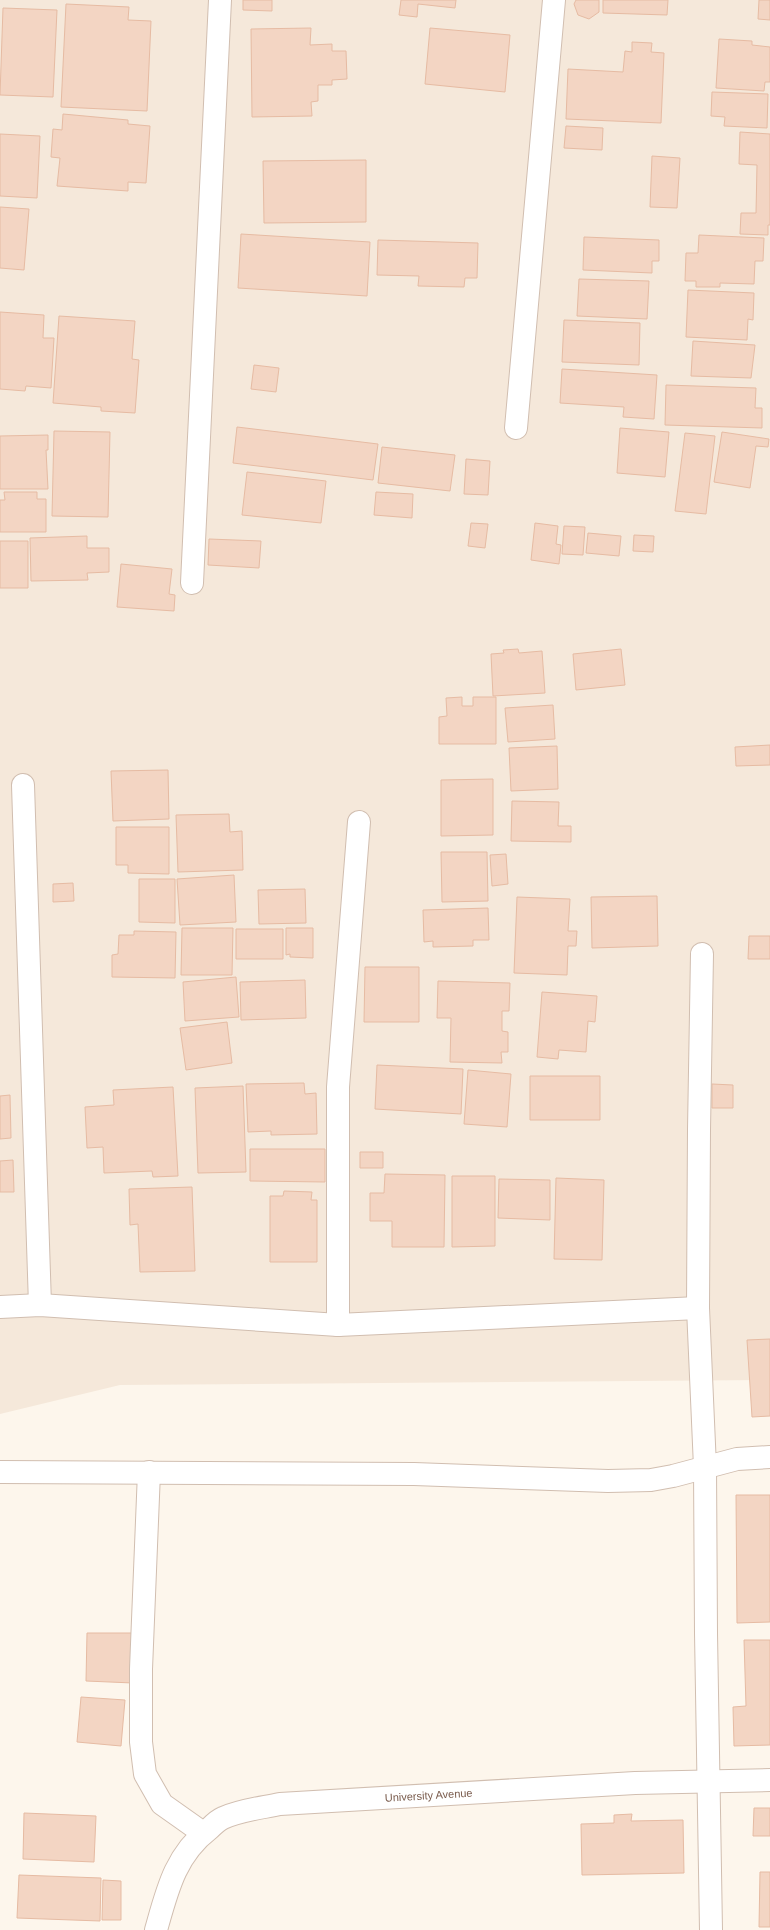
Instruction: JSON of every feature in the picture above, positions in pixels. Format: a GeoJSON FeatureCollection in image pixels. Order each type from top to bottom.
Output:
{"type":"FeatureCollection","features":[{"type":"Feature","properties":{"kind":"street"},"geometry":{"type":"LineString","coordinates":[[192,583],[220,0]]}},
{"type":"Feature","properties":{"kind":"street"},"geometry":{"type":"LineString","coordinates":[[516,428],[554,0]]}},
{"type":"Feature","properties":{"kind":"street"},"geometry":{"type":"LineString","coordinates":[[23,785],[40,1305]]}},
{"type":"Feature","properties":{"kind":"street"},"geometry":{"type":"LineString","coordinates":[[338,1324],[338,1087],[359,822]]}},
{"type":"Feature","properties":{"kind":"street"},"geometry":{"type":"LineString","coordinates":[[702,954],[698,1308],[705,1467],[711,1930]]}},
{"type":"Feature","properties":{"kind":"street"},"geometry":{"type":"LineString","coordinates":[[0,1306],[40,1305],[338,1324],[698,1308]]}},
{"type":"Feature","properties":{"kind":"street"},"geometry":{"type":"LineString","coordinates":[[0,1472],[414,1474],[608,1481],[651,1480],[673,1476],[737,1459],[770,1457]]}},
{"type":"Feature","properties":{"kind":"street"},"geometry":{"type":"LineString","coordinates":[[149,1472],[141,1669],[141,1742],[145,1774],[162,1804],[203,1833]]}},
{"type":"Feature","properties":{"kind":"street","name":"University Avenue"},"geometry":{"type":"LineString","coordinates":[[156,1930],[167,1892],[180,1860],[203,1833],[222,1818],[250,1809],[280,1804],[635,1783],[770,1780]]}},
{"type":"Feature","properties":{"kind":"shaded area"},"geometry":{"type":"Polygon","coordinates":[[[0,0],[770,0],[770,1380],[120,1385],[0,1414],[0,0]]]}},
{"type":"Feature","properties":{"kind":"building"},"geometry":{"type":"Polygon","coordinates":[[[243,0],[272,0],[272,11],[243,10],[243,0]]]}},
{"type":"Feature","properties":{"kind":"building"},"geometry":{"type":"Polygon","coordinates":[[[401,0],[456,0],[455,8],[418,4],[417,17],[399,15],[401,0]]]}},
{"type":"Feature","properties":{"kind":"building"},"geometry":{"type":"Polygon","coordinates":[[[576,0],[599,0],[599,12],[589,19],[578,15],[574,4],[576,0]]]}},
{"type":"Feature","properties":{"kind":"building"},"geometry":{"type":"Polygon","coordinates":[[[603,0],[668,0],[667,15],[603,13],[603,0]]]}},
{"type":"Feature","properties":{"kind":"building"},"geometry":{"type":"Polygon","coordinates":[[[759,0],[770,0],[770,20],[758,19],[759,0]]]}},
{"type":"Feature","properties":{"kind":"building"},"geometry":{"type":"Polygon","coordinates":[[[66,4],[129,7],[128,20],[151,21],[147,111],[61,107],[66,4]]]}},
{"type":"Feature","properties":{"kind":"building"},"geometry":{"type":"Polygon","coordinates":[[[3,8],[57,10],[53,97],[0,95],[3,8]]]}},
{"type":"Feature","properties":{"kind":"building"},"geometry":{"type":"Polygon","coordinates":[[[311,28],[310,45],[332,44],[332,51],[346,51],[347,79],[332,80],[332,85],[318,85],[318,101],[311,102],[312,116],[252,117],[251,29],[311,28]]]}},
{"type":"Feature","properties":{"kind":"building"},"geometry":{"type":"Polygon","coordinates":[[[430,28],[510,35],[505,92],[425,84],[430,28]]]}},
{"type":"Feature","properties":{"kind":"building"},"geometry":{"type":"Polygon","coordinates":[[[719,39],[752,41],[752,45],[770,47],[770,82],[765,82],[764,91],[716,88],[719,39]]]}},
{"type":"Feature","properties":{"kind":"building"},"geometry":{"type":"Polygon","coordinates":[[[632,42],[652,43],[651,52],[664,53],[661,123],[566,119],[568,69],[623,72],[625,51],[632,52],[632,42]]]}},
{"type":"Feature","properties":{"kind":"building"},"geometry":{"type":"Polygon","coordinates":[[[712,92],[768,94],[767,128],[724,126],[725,117],[711,116],[712,92]]]}},
{"type":"Feature","properties":{"kind":"building"},"geometry":{"type":"Polygon","coordinates":[[[63,114],[128,120],[128,124],[150,126],[146,183],[128,182],[128,191],[57,186],[60,158],[51,157],[53,129],[62,130],[63,114]]]}},
{"type":"Feature","properties":{"kind":"building"},"geometry":{"type":"Polygon","coordinates":[[[566,126],[603,128],[602,150],[564,148],[566,126]]]}},
{"type":"Feature","properties":{"kind":"building"},"geometry":{"type":"Polygon","coordinates":[[[740,132],[770,134],[770,225],[768,225],[768,235],[740,234],[741,213],[756,213],[757,165],[739,164],[740,132]]]}},
{"type":"Feature","properties":{"kind":"building"},"geometry":{"type":"Polygon","coordinates":[[[0,134],[40,136],[37,198],[0,196],[0,134]]]}},
{"type":"Feature","properties":{"kind":"building"},"geometry":{"type":"Polygon","coordinates":[[[652,156],[680,158],[677,208],[650,207],[652,156]]]}},
{"type":"Feature","properties":{"kind":"building"},"geometry":{"type":"Polygon","coordinates":[[[366,160],[366,222],[264,223],[263,161],[366,160]]]}},
{"type":"Feature","properties":{"kind":"building"},"geometry":{"type":"Polygon","coordinates":[[[0,207],[29,209],[24,270],[0,268],[0,207]]]}},
{"type":"Feature","properties":{"kind":"building"},"geometry":{"type":"Polygon","coordinates":[[[241,234],[370,242],[367,296],[238,288],[241,234]]]}},
{"type":"Feature","properties":{"kind":"building"},"geometry":{"type":"Polygon","coordinates":[[[699,235],[764,238],[763,261],[755,261],[754,284],[720,283],[720,287],[696,287],[696,281],[685,281],[686,253],[698,253],[699,235]]]}},
{"type":"Feature","properties":{"kind":"building"},"geometry":{"type":"Polygon","coordinates":[[[584,237],[659,240],[659,261],[652,261],[652,273],[583,270],[584,237]]]}},
{"type":"Feature","properties":{"kind":"building"},"geometry":{"type":"Polygon","coordinates":[[[378,240],[478,243],[477,278],[465,278],[464,287],[418,286],[419,276],[377,275],[378,240]]]}},
{"type":"Feature","properties":{"kind":"building"},"geometry":{"type":"Polygon","coordinates":[[[579,279],[649,281],[647,319],[577,316],[579,279]]]}},
{"type":"Feature","properties":{"kind":"building"},"geometry":{"type":"Polygon","coordinates":[[[688,290],[754,293],[753,320],[748,319],[747,340],[686,337],[688,290]]]}},
{"type":"Feature","properties":{"kind":"building"},"geometry":{"type":"Polygon","coordinates":[[[0,312],[44,315],[43,338],[54,338],[51,388],[26,386],[25,391],[0,389],[0,312]]]}},
{"type":"Feature","properties":{"kind":"building"},"geometry":{"type":"Polygon","coordinates":[[[59,316],[135,321],[132,359],[139,360],[135,413],[101,411],[101,407],[53,403],[59,316]]]}},
{"type":"Feature","properties":{"kind":"building"},"geometry":{"type":"Polygon","coordinates":[[[564,320],[640,323],[639,365],[562,362],[564,320]]]}},
{"type":"Feature","properties":{"kind":"building"},"geometry":{"type":"Polygon","coordinates":[[[693,341],[755,345],[751,378],[691,376],[693,341]]]}},
{"type":"Feature","properties":{"kind":"building"},"geometry":{"type":"Polygon","coordinates":[[[254,365],[279,368],[276,392],[251,389],[254,365]]]}},
{"type":"Feature","properties":{"kind":"building"},"geometry":{"type":"Polygon","coordinates":[[[562,369],[657,375],[654,419],[623,417],[624,407],[560,403],[562,369]]]}},
{"type":"Feature","properties":{"kind":"building"},"geometry":{"type":"Polygon","coordinates":[[[666,385],[756,388],[755,408],[762,408],[762,428],[665,425],[666,385]]]}},
{"type":"Feature","properties":{"kind":"building"},"geometry":{"type":"Polygon","coordinates":[[[237,427],[378,444],[373,480],[233,463],[237,427]]]}},
{"type":"Feature","properties":{"kind":"building"},"geometry":{"type":"Polygon","coordinates":[[[620,428],[669,432],[665,477],[617,473],[620,428]]]}},
{"type":"Feature","properties":{"kind":"building"},"geometry":{"type":"Polygon","coordinates":[[[54,431],[110,432],[108,517],[52,516],[54,431]]]}},
{"type":"Feature","properties":{"kind":"building"},"geometry":{"type":"Polygon","coordinates":[[[722,432],[769,439],[768,447],[756,446],[750,488],[714,482],[722,432]]]}},
{"type":"Feature","properties":{"kind":"building"},"geometry":{"type":"Polygon","coordinates":[[[685,433],[715,436],[706,514],[675,511],[685,433]]]}},
{"type":"Feature","properties":{"kind":"building"},"geometry":{"type":"Polygon","coordinates":[[[48,435],[48,450],[46,450],[48,489],[0,489],[0,436],[48,435]]]}},
{"type":"Feature","properties":{"kind":"building"},"geometry":{"type":"Polygon","coordinates":[[[382,447],[455,455],[450,491],[378,483],[382,447]]]}},
{"type":"Feature","properties":{"kind":"building"},"geometry":{"type":"Polygon","coordinates":[[[466,459],[490,461],[488,495],[464,494],[466,459]]]}},
{"type":"Feature","properties":{"kind":"building"},"geometry":{"type":"Polygon","coordinates":[[[247,472],[326,481],[321,523],[242,515],[247,472]]]}},
{"type":"Feature","properties":{"kind":"building"},"geometry":{"type":"Polygon","coordinates":[[[4,492],[37,492],[37,499],[46,499],[46,532],[0,532],[0,500],[5,500],[4,492]]]}},
{"type":"Feature","properties":{"kind":"building"},"geometry":{"type":"Polygon","coordinates":[[[376,492],[413,494],[412,518],[374,515],[376,492]]]}},
{"type":"Feature","properties":{"kind":"building"},"geometry":{"type":"Polygon","coordinates":[[[471,523],[488,524],[485,548],[468,546],[471,523]]]}},
{"type":"Feature","properties":{"kind":"building"},"geometry":{"type":"Polygon","coordinates":[[[535,523],[558,526],[556,544],[561,545],[559,564],[531,560],[535,523]]]}},
{"type":"Feature","properties":{"kind":"building"},"geometry":{"type":"Polygon","coordinates":[[[564,526],[585,527],[583,555],[562,554],[564,526]]]}},
{"type":"Feature","properties":{"kind":"building"},"geometry":{"type":"Polygon","coordinates":[[[588,533],[621,536],[619,556],[586,553],[588,533]]]}},
{"type":"Feature","properties":{"kind":"building"},"geometry":{"type":"Polygon","coordinates":[[[634,535],[654,536],[653,552],[633,551],[634,535]]]}},
{"type":"Feature","properties":{"kind":"building"},"geometry":{"type":"Polygon","coordinates":[[[87,536],[87,548],[109,548],[109,572],[87,573],[88,580],[31,581],[30,538],[87,536]]]}},
{"type":"Feature","properties":{"kind":"building"},"geometry":{"type":"Polygon","coordinates":[[[209,539],[261,541],[259,568],[208,565],[209,539]]]}},
{"type":"Feature","properties":{"kind":"building"},"geometry":{"type":"Polygon","coordinates":[[[0,541],[28,541],[28,588],[0,588],[0,541]]]}},
{"type":"Feature","properties":{"kind":"building"},"geometry":{"type":"Polygon","coordinates":[[[121,564],[172,569],[169,594],[175,595],[174,611],[117,607],[121,564]]]}},
{"type":"Feature","properties":{"kind":"building"},"geometry":{"type":"Polygon","coordinates":[[[518,649],[519,653],[542,651],[545,693],[493,696],[491,654],[504,653],[503,650],[518,649]]]}},
{"type":"Feature","properties":{"kind":"building"},"geometry":{"type":"Polygon","coordinates":[[[621,649],[625,685],[576,690],[573,654],[621,649]]]}},
{"type":"Feature","properties":{"kind":"building"},"geometry":{"type":"Polygon","coordinates":[[[462,697],[462,706],[473,706],[473,697],[496,697],[496,744],[439,744],[439,717],[447,716],[446,698],[462,697]]]}},
{"type":"Feature","properties":{"kind":"building"},"geometry":{"type":"Polygon","coordinates":[[[553,705],[555,739],[508,742],[505,708],[553,705]]]}},
{"type":"Feature","properties":{"kind":"building"},"geometry":{"type":"Polygon","coordinates":[[[770,745],[770,765],[736,766],[735,747],[770,745]]]}},
{"type":"Feature","properties":{"kind":"building"},"geometry":{"type":"Polygon","coordinates":[[[557,746],[558,789],[511,791],[509,748],[557,746]]]}},
{"type":"Feature","properties":{"kind":"building"},"geometry":{"type":"Polygon","coordinates":[[[168,770],[169,819],[113,821],[111,771],[168,770]]]}},
{"type":"Feature","properties":{"kind":"building"},"geometry":{"type":"Polygon","coordinates":[[[493,779],[493,835],[441,836],[441,780],[493,779]]]}},
{"type":"Feature","properties":{"kind":"building"},"geometry":{"type":"Polygon","coordinates":[[[512,801],[559,802],[558,826],[571,826],[571,842],[511,841],[512,801]]]}},
{"type":"Feature","properties":{"kind":"building"},"geometry":{"type":"Polygon","coordinates":[[[229,814],[230,832],[242,831],[243,870],[178,872],[176,815],[229,814]]]}},
{"type":"Feature","properties":{"kind":"building"},"geometry":{"type":"Polygon","coordinates":[[[116,827],[169,827],[169,874],[128,873],[128,865],[116,865],[116,827]]]}},
{"type":"Feature","properties":{"kind":"building"},"geometry":{"type":"Polygon","coordinates":[[[441,852],[487,852],[488,901],[442,902],[441,852]]]}},
{"type":"Feature","properties":{"kind":"building"},"geometry":{"type":"Polygon","coordinates":[[[506,854],[508,884],[492,886],[490,855],[506,854]]]}},
{"type":"Feature","properties":{"kind":"building"},"geometry":{"type":"Polygon","coordinates":[[[234,875],[236,922],[180,925],[177,879],[234,875]]]}},
{"type":"Feature","properties":{"kind":"building"},"geometry":{"type":"Polygon","coordinates":[[[139,879],[175,879],[175,923],[139,922],[139,879]]]}},
{"type":"Feature","properties":{"kind":"building"},"geometry":{"type":"Polygon","coordinates":[[[73,883],[74,901],[53,902],[53,884],[73,883]]]}},
{"type":"Feature","properties":{"kind":"building"},"geometry":{"type":"Polygon","coordinates":[[[305,889],[306,923],[259,924],[258,890],[305,889]]]}},
{"type":"Feature","properties":{"kind":"building"},"geometry":{"type":"Polygon","coordinates":[[[657,896],[658,946],[592,948],[591,897],[657,896]]]}},
{"type":"Feature","properties":{"kind":"building"},"geometry":{"type":"Polygon","coordinates":[[[517,897],[570,899],[568,931],[577,931],[576,946],[568,946],[567,975],[514,973],[517,897]]]}},
{"type":"Feature","properties":{"kind":"building"},"geometry":{"type":"Polygon","coordinates":[[[488,908],[489,940],[473,940],[473,946],[433,947],[433,941],[424,942],[423,910],[488,908]]]}},
{"type":"Feature","properties":{"kind":"building"},"geometry":{"type":"Polygon","coordinates":[[[182,928],[233,928],[232,975],[181,975],[182,928]]]}},
{"type":"Feature","properties":{"kind":"building"},"geometry":{"type":"Polygon","coordinates":[[[286,928],[313,928],[313,958],[290,957],[290,954],[286,955],[286,928]]]}},
{"type":"Feature","properties":{"kind":"building"},"geometry":{"type":"Polygon","coordinates":[[[236,929],[283,929],[283,959],[236,959],[236,929]]]}},
{"type":"Feature","properties":{"kind":"building"},"geometry":{"type":"Polygon","coordinates":[[[134,931],[176,932],[175,978],[112,977],[112,955],[118,954],[119,935],[134,935],[134,931]]]}},
{"type":"Feature","properties":{"kind":"building"},"geometry":{"type":"Polygon","coordinates":[[[749,936],[770,936],[770,959],[748,959],[749,936]]]}},
{"type":"Feature","properties":{"kind":"building"},"geometry":{"type":"Polygon","coordinates":[[[365,967],[419,967],[419,1022],[364,1022],[365,967]]]}},
{"type":"Feature","properties":{"kind":"building"},"geometry":{"type":"Polygon","coordinates":[[[236,977],[239,1017],[185,1021],[183,982],[236,977]]]}},
{"type":"Feature","properties":{"kind":"building"},"geometry":{"type":"Polygon","coordinates":[[[305,980],[306,1018],[241,1020],[240,982],[305,980]]]}},
{"type":"Feature","properties":{"kind":"building"},"geometry":{"type":"Polygon","coordinates":[[[438,981],[510,983],[509,1011],[502,1011],[502,1031],[508,1032],[508,1052],[501,1052],[502,1063],[450,1062],[451,1018],[437,1018],[438,981]]]}},
{"type":"Feature","properties":{"kind":"building"},"geometry":{"type":"Polygon","coordinates":[[[542,992],[597,996],[595,1022],[588,1021],[586,1052],[559,1050],[558,1059],[537,1057],[542,992]]]}},
{"type":"Feature","properties":{"kind":"building"},"geometry":{"type":"Polygon","coordinates":[[[227,1022],[232,1063],[186,1070],[180,1028],[227,1022]]]}},
{"type":"Feature","properties":{"kind":"building"},"geometry":{"type":"Polygon","coordinates":[[[377,1065],[463,1069],[461,1114],[375,1109],[377,1065]]]}},
{"type":"Feature","properties":{"kind":"building"},"geometry":{"type":"Polygon","coordinates":[[[468,1070],[511,1074],[507,1127],[464,1124],[468,1070]]]}},
{"type":"Feature","properties":{"kind":"building"},"geometry":{"type":"Polygon","coordinates":[[[530,1076],[600,1076],[600,1120],[530,1120],[530,1076]]]}},
{"type":"Feature","properties":{"kind":"building"},"geometry":{"type":"Polygon","coordinates":[[[304,1083],[305,1094],[316,1093],[317,1134],[271,1135],[271,1131],[248,1132],[246,1084],[304,1083]]]}},
{"type":"Feature","properties":{"kind":"building"},"geometry":{"type":"Polygon","coordinates":[[[712,1084],[733,1085],[733,1108],[712,1108],[712,1084]]]}},
{"type":"Feature","properties":{"kind":"building"},"geometry":{"type":"Polygon","coordinates":[[[243,1086],[246,1172],[198,1173],[195,1088],[243,1086]]]}},
{"type":"Feature","properties":{"kind":"building"},"geometry":{"type":"Polygon","coordinates":[[[173,1087],[178,1176],[153,1177],[152,1171],[104,1173],[103,1147],[87,1148],[85,1107],[114,1105],[113,1090],[173,1087]]]}},
{"type":"Feature","properties":{"kind":"building"},"geometry":{"type":"Polygon","coordinates":[[[10,1095],[11,1138],[0,1139],[0,1096],[10,1095]]]}},
{"type":"Feature","properties":{"kind":"building"},"geometry":{"type":"Polygon","coordinates":[[[250,1149],[325,1149],[325,1182],[250,1181],[250,1149]]]}},
{"type":"Feature","properties":{"kind":"building"},"geometry":{"type":"Polygon","coordinates":[[[360,1152],[383,1152],[383,1168],[360,1168],[360,1152]]]}},
{"type":"Feature","properties":{"kind":"building"},"geometry":{"type":"Polygon","coordinates":[[[13,1160],[14,1192],[0,1192],[0,1161],[13,1160]]]}},
{"type":"Feature","properties":{"kind":"building"},"geometry":{"type":"Polygon","coordinates":[[[385,1174],[445,1175],[444,1247],[392,1247],[392,1221],[370,1221],[370,1193],[384,1193],[385,1174]]]}},
{"type":"Feature","properties":{"kind":"building"},"geometry":{"type":"Polygon","coordinates":[[[452,1176],[495,1176],[495,1246],[452,1247],[452,1176]]]}},
{"type":"Feature","properties":{"kind":"building"},"geometry":{"type":"Polygon","coordinates":[[[556,1178],[604,1180],[602,1260],[554,1259],[556,1178]]]}},
{"type":"Feature","properties":{"kind":"building"},"geometry":{"type":"Polygon","coordinates":[[[499,1179],[550,1180],[550,1220],[498,1218],[499,1179]]]}},
{"type":"Feature","properties":{"kind":"building"},"geometry":{"type":"Polygon","coordinates":[[[192,1187],[195,1271],[140,1272],[138,1224],[130,1225],[129,1189],[192,1187]]]}},
{"type":"Feature","properties":{"kind":"building"},"geometry":{"type":"Polygon","coordinates":[[[284,1191],[312,1192],[311,1200],[317,1200],[317,1262],[270,1262],[270,1196],[283,1196],[284,1191]]]}},
{"type":"Feature","properties":{"kind":"building"},"geometry":{"type":"Polygon","coordinates":[[[770,1339],[770,1416],[752,1417],[747,1340],[770,1339]]]}},
{"type":"Feature","properties":{"kind":"building"},"geometry":{"type":"Polygon","coordinates":[[[736,1495],[770,1495],[770,1622],[737,1623],[736,1495]]]}},
{"type":"Feature","properties":{"kind":"building"},"geometry":{"type":"Polygon","coordinates":[[[87,1633],[133,1633],[133,1683],[86,1681],[87,1633]]]}},
{"type":"Feature","properties":{"kind":"building"},"geometry":{"type":"Polygon","coordinates":[[[744,1640],[770,1640],[770,1745],[734,1746],[733,1707],[746,1706],[744,1640]]]}},
{"type":"Feature","properties":{"kind":"building"},"geometry":{"type":"Polygon","coordinates":[[[81,1697],[125,1700],[121,1746],[77,1742],[81,1697]]]}},
{"type":"Feature","properties":{"kind":"building"},"geometry":{"type":"Polygon","coordinates":[[[754,1808],[770,1808],[770,1836],[753,1836],[754,1808]]]}},
{"type":"Feature","properties":{"kind":"building"},"geometry":{"type":"Polygon","coordinates":[[[24,1813],[96,1816],[94,1862],[23,1859],[24,1813]]]}},
{"type":"Feature","properties":{"kind":"building"},"geometry":{"type":"Polygon","coordinates":[[[632,1814],[631,1821],[683,1820],[684,1873],[582,1875],[581,1824],[614,1823],[614,1815],[632,1814]]]}},
{"type":"Feature","properties":{"kind":"building"},"geometry":{"type":"Polygon","coordinates":[[[760,1872],[770,1872],[770,1927],[759,1927],[760,1872]]]}},
{"type":"Feature","properties":{"kind":"building"},"geometry":{"type":"Polygon","coordinates":[[[19,1875],[101,1878],[100,1921],[17,1918],[19,1875]]]}},
{"type":"Feature","properties":{"kind":"building"},"geometry":{"type":"Polygon","coordinates":[[[103,1880],[121,1881],[121,1920],[102,1920],[103,1880]]]}}]}
